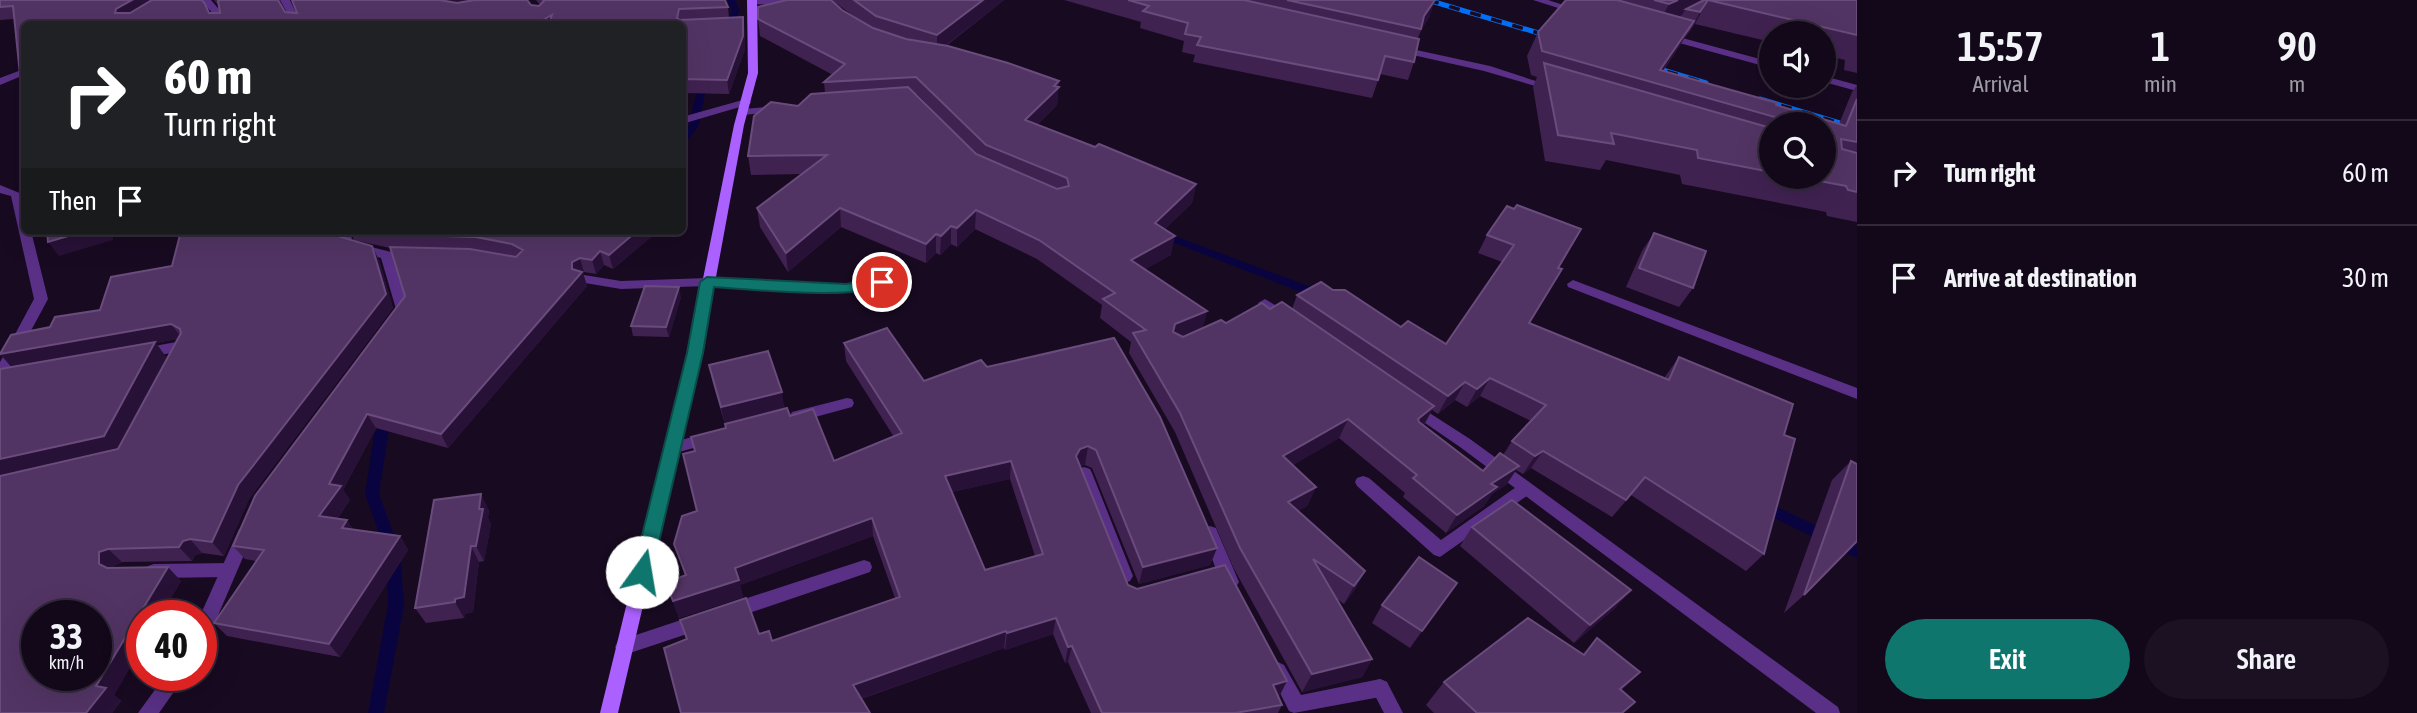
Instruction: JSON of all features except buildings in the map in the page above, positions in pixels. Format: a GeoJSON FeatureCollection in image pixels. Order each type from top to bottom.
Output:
{"type":"FeatureCollection","features":[{"type":"Feature","properties":{"kind":"street"},"geometry":{"type":"LineString","coordinates":[[206,0],[218,14],[220,21]]}},
{"type":"Feature","properties":{"kind":"street"},"geometry":{"type":"LineString","coordinates":[[285,0],[295,21]]}},
{"type":"Feature","properties":{"kind":"street"},"geometry":{"type":"LineString","coordinates":[[1538,0],[1590,15]]}},
{"type":"Feature","properties":{"kind":"street"},"geometry":{"type":"LineString","coordinates":[[609,713],[695,353],[707,282],[753,73],[747,25],[752,1],[802,4]]}},
{"type":"Feature","properties":{"kind":"street"},"geometry":{"type":"LineString","coordinates":[[1668,29],[1656,34],[1759,62]]}},
{"type":"Feature","properties":{"kind":"street"},"geometry":{"type":"LineString","coordinates":[[1391,47],[1486,68],[1564,91]]}},
{"type":"Feature","properties":{"kind":"street"},"geometry":{"type":"LineString","coordinates":[[1,84],[21,74]]}},
{"type":"Feature","properties":{"kind":"street"},"geometry":{"type":"LineString","coordinates":[[1836,82],[1857,88]]}},
{"type":"Feature","properties":{"kind":"street"},"geometry":{"type":"LineString","coordinates":[[686,120],[745,107],[795,108]]}},
{"type":"Feature","properties":{"kind":"street"},"geometry":{"type":"LineString","coordinates":[[0,189],[16,194],[21,214]]}},
{"type":"Feature","properties":{"kind":"street"},"geometry":{"type":"LineString","coordinates":[[4,377],[41,299],[26,235]]}},
{"type":"Feature","properties":{"kind":"street"},"geometry":{"type":"LineString","coordinates":[[345,235],[346,244],[394,255],[403,309],[387,331]]}},
{"type":"Feature","properties":{"kind":"street"},"geometry":{"type":"LineString","coordinates":[[584,279],[621,285],[707,282],[846,288],[882,282]]}},
{"type":"Feature","properties":{"kind":"street"},"geometry":{"type":"LineString","coordinates":[[1573,284],[1857,394]]}},
{"type":"Feature","properties":{"kind":"street"},"geometry":{"type":"LineString","coordinates":[[1260,306],[1296,326]]}},
{"type":"Feature","properties":{"kind":"street"},"geometry":{"type":"LineString","coordinates":[[130,356],[182,346],[169,371]]}},
{"type":"Feature","properties":{"kind":"street"},"geometry":{"type":"LineString","coordinates":[[1396,396],[1465,443],[1831,713]]}},
{"type":"Feature","properties":{"kind":"street"},"geometry":{"type":"LineString","coordinates":[[780,420],[847,403]]}},
{"type":"Feature","properties":{"kind":"street"},"geometry":{"type":"LineString","coordinates":[[672,448],[726,434]]}},
{"type":"Feature","properties":{"kind":"street"},"geometry":{"type":"LineString","coordinates":[[1084,473],[1132,596]]}},
{"type":"Feature","properties":{"kind":"street"},"geometry":{"type":"LineString","coordinates":[[1363,482],[1440,550],[1525,489]]}},
{"type":"Feature","properties":{"kind":"street"},"geometry":{"type":"LineString","coordinates":[[1202,516],[1218,573],[1237,596]]}},
{"type":"Feature","properties":{"kind":"street"},"geometry":{"type":"LineString","coordinates":[[216,600],[253,517]]}},
{"type":"Feature","properties":{"kind":"street"},"geometry":{"type":"LineString","coordinates":[[624,647],[864,567]]}},
{"type":"Feature","properties":{"kind":"street"},"geometry":{"type":"LineString","coordinates":[[135,571],[229,570]]}},
{"type":"Feature","properties":{"kind":"street"},"geometry":{"type":"LineString","coordinates":[[1270,656],[1296,705],[1380,688],[1394,713]]}},
{"type":"Feature","properties":{"kind":"street"},"geometry":{"type":"LineString","coordinates":[[147,713],[164,691]]}},
{"type":"Feature","properties":{"kind":"waterway"},"geometry":{"type":"LineString","coordinates":[[724,30],[736,11],[731,0]]}},
{"type":"Feature","properties":{"kind":"waterway"},"geometry":{"type":"LineString","coordinates":[[686,136],[694,125],[704,77]]}},
{"type":"Feature","properties":{"kind":"waterway"},"geometry":{"type":"LineString","coordinates":[[1161,234],[1320,295]]}},
{"type":"Feature","properties":{"kind":"waterway"},"geometry":{"type":"LineString","coordinates":[[376,713],[396,605],[393,552],[372,494],[381,435],[390,417]]}},
{"type":"Feature","properties":{"kind":"waterway"},"geometry":{"type":"LineString","coordinates":[[1760,505],[1857,552]]}},
{"type":"Feature","properties":{"kind":"railway"},"geometry":{"type":"LineString","coordinates":[[1428,0],[1555,38]]}},
{"type":"Feature","properties":{"kind":"railway"},"geometry":{"type":"LineString","coordinates":[[1646,65],[1706,83]]}},
{"type":"Feature","properties":{"kind":"railway"},"geometry":{"type":"LineString","coordinates":[[1760,99],[1857,128]]}},
{"type":"Feature","properties":{"kind":"route"},"geometry":{"type":"LineString","coordinates":[[642,572],[695,353],[707,282],[846,288],[882,282]]}}]}
